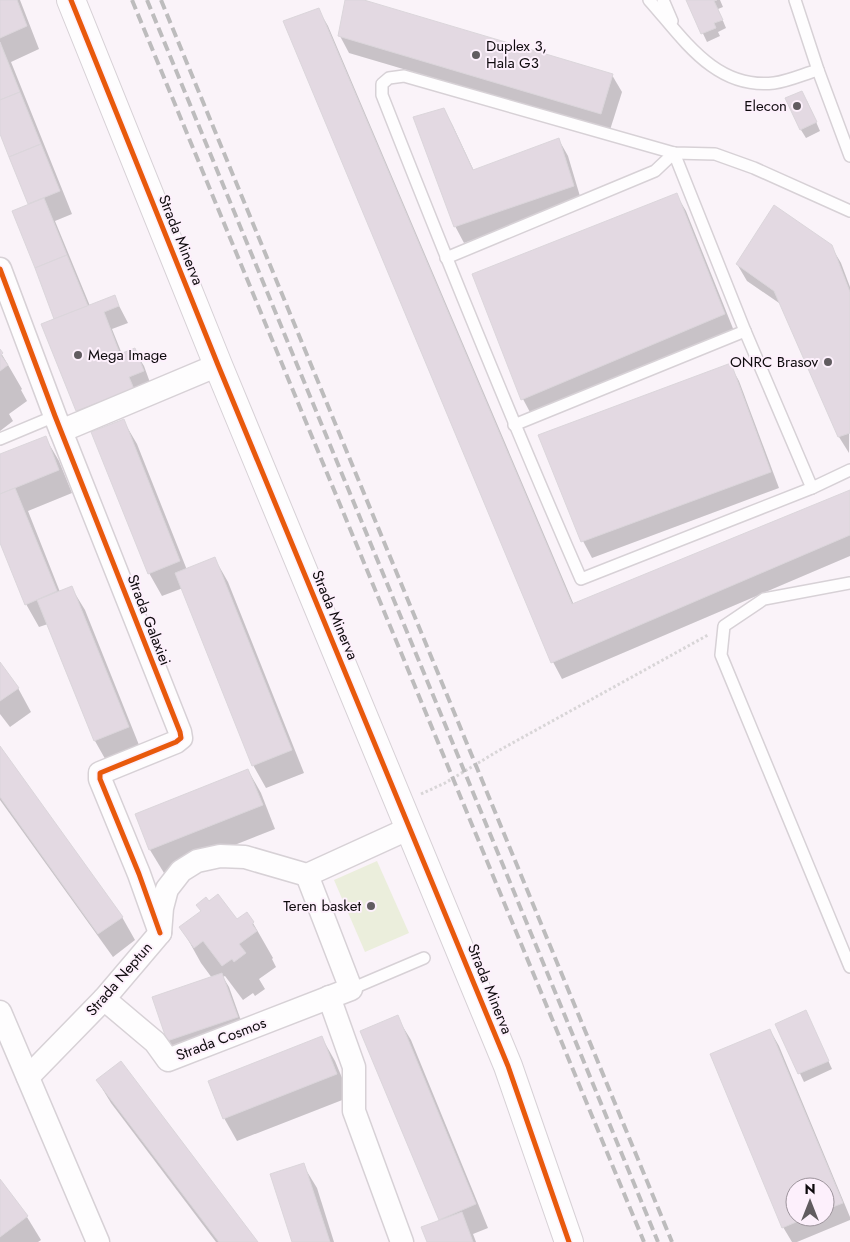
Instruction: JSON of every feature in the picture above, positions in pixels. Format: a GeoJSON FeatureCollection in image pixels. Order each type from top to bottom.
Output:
{"type":"FeatureCollection","features":[{"type":"Feature","properties":{"kind":"street","name":"Strada Minerva"},"geometry":{"type":"LineString","coordinates":[[71,0],[218,365],[508,1066],[569,1242]]}},
{"type":"Feature","properties":{"kind":"street","name":"Strada Galaxiei"},"geometry":{"type":"LineString","coordinates":[[0,269],[58,423],[180,732],[181,738],[176,742],[100,773],[100,779],[139,874],[160,933]]}},
{"type":"Feature","properties":{"kind":"street"},"geometry":{"type":"LineString","coordinates":[[58,423],[218,365]]}},
{"type":"Feature","properties":{"kind":"street"},"geometry":{"type":"LineString","coordinates":[[351,989],[307,875],[410,828]]}},
{"type":"Feature","properties":{"kind":"street","name":"Strada Neptun"},"geometry":{"type":"LineString","coordinates":[[28,1077],[104,999],[160,933],[162,908],[167,888],[181,871],[197,861],[220,856],[245,857],[307,875]]}},
{"type":"Feature","properties":{"kind":"street","name":"Strada Cosmos"},"geometry":{"type":"LineString","coordinates":[[104,999],[155,1042],[168,1060],[351,989]]}},
{"type":"Feature","properties":{"kind":"street"},"geometry":{"type":"LineString","coordinates":[[330,996],[354,1067],[354,1110],[402,1242]]}},
{"type":"Feature","properties":{"kind":"street"},"geometry":{"type":"LineString","coordinates":[[0,1012],[98,1242]]}},
{"type":"Feature","properties":{"kind":"lane"},"geometry":{"type":"LineString","coordinates":[[649,0],[696,55],[722,73],[737,79],[775,83],[818,70]]}},
{"type":"Feature","properties":{"kind":"lane"},"geometry":{"type":"LineString","coordinates":[[663,0],[675,30]]}},
{"type":"Feature","properties":{"kind":"lane"},"geometry":{"type":"LineString","coordinates":[[796,0],[818,70],[850,156]]}},
{"type":"Feature","properties":{"kind":"lane"},"geometry":{"type":"LineString","coordinates":[[850,211],[754,168],[716,154],[674,153],[404,76],[389,78],[382,84],[382,95],[446,258],[514,425],[581,579],[812,488],[850,470]]}},
{"type":"Feature","properties":{"kind":"lane"},"geometry":{"type":"LineString","coordinates":[[446,258],[655,171],[674,153]]}},
{"type":"Feature","properties":{"kind":"lane"},"geometry":{"type":"LineString","coordinates":[[674,153],[745,331],[812,488]]}},
{"type":"Feature","properties":{"kind":"lane"},"geometry":{"type":"LineString","coordinates":[[514,425],[745,331]]}},
{"type":"Feature","properties":{"kind":"lane"},"geometry":{"type":"LineString","coordinates":[[0,439],[58,423]]}},
{"type":"Feature","properties":{"kind":"lane"},"geometry":{"type":"LineString","coordinates":[[850,583],[764,600],[724,626],[721,655],[850,967]]}},
{"type":"Feature","properties":{"kind":"lane"},"geometry":{"type":"LineString","coordinates":[[351,989],[424,958]]}},
{"type":"Feature","properties":{"kind":"path"},"geometry":{"type":"LineString","coordinates":[[445,783],[498,751],[724,626]]}},
{"type":"Feature","properties":{"kind":"green space","name":"Teren basket"},"geometry":{"type":"Polygon","coordinates":[[[377,861],[409,933],[365,952],[334,880],[377,861]]]}},
{"type":"Feature","properties":{"kind":"building"},"geometry":{"type":"Polygon","coordinates":[[[0,0],[17,0],[27,26],[0,38],[0,0]]]}},
{"type":"Feature","properties":{"kind":"building","name":"Duplex 3, Hala G3"},"geometry":{"type":"Polygon","coordinates":[[[345,0],[364,0],[613,74],[601,114],[338,36],[345,0]]]}},
{"type":"Feature","properties":{"kind":"building"},"geometry":{"type":"Polygon","coordinates":[[[686,0],[717,0],[714,1],[723,20],[714,23],[716,28],[701,34],[686,0]]]}},
{"type":"Feature","properties":{"kind":"building"},"geometry":{"type":"Polygon","coordinates":[[[319,8],[572,604],[850,490],[850,535],[551,663],[283,21],[319,8]]]}},
{"type":"Feature","properties":{"kind":"building"},"geometry":{"type":"Polygon","coordinates":[[[0,42],[20,92],[0,100],[0,42]]]}},
{"type":"Feature","properties":{"kind":"building"},"geometry":{"type":"Polygon","coordinates":[[[802,91],[817,122],[800,130],[785,98],[802,91]]]}},
{"type":"Feature","properties":{"kind":"building"},"geometry":{"type":"Polygon","coordinates":[[[20,92],[41,144],[9,157],[0,134],[0,100],[20,92]]]}},
{"type":"Feature","properties":{"kind":"building"},"geometry":{"type":"Polygon","coordinates":[[[444,108],[473,170],[559,138],[574,186],[454,227],[413,117],[444,108]]]}},
{"type":"Feature","properties":{"kind":"building"},"geometry":{"type":"Polygon","coordinates":[[[41,144],[60,191],[28,204],[9,157],[41,144]]]}},
{"type":"Feature","properties":{"kind":"building"},"geometry":{"type":"Polygon","coordinates":[[[677,193],[725,314],[521,400],[472,274],[677,193]]]}},
{"type":"Feature","properties":{"kind":"building"},"geometry":{"type":"Polygon","coordinates":[[[44,198],[67,255],[35,268],[12,211],[44,198]]]}},
{"type":"Feature","properties":{"kind":"building","name":"ONRC Brasov"},"geometry":{"type":"Polygon","coordinates":[[[774,205],[832,245],[850,292],[850,433],[838,437],[774,291],[736,264],[774,205]]]}},
{"type":"Feature","properties":{"kind":"building"},"geometry":{"type":"Polygon","coordinates":[[[67,255],[88,306],[54,319],[35,268],[67,255]]]}},
{"type":"Feature","properties":{"kind":"building"},"geometry":{"type":"Polygon","coordinates":[[[115,295],[119,306],[104,312],[120,354],[135,348],[144,371],[129,377],[134,389],[76,411],[41,324],[115,295]]]}},
{"type":"Feature","properties":{"kind":"building"},"geometry":{"type":"Polygon","coordinates":[[[0,349],[3,353],[1,355],[8,365],[0,371],[0,349]]]}},
{"type":"Feature","properties":{"kind":"building"},"geometry":{"type":"Polygon","coordinates":[[[731,363],[771,472],[581,542],[538,435],[731,363]]]}},
{"type":"Feature","properties":{"kind":"building"},"geometry":{"type":"Polygon","coordinates":[[[124,419],[180,561],[148,574],[91,432],[124,419]]]}},
{"type":"Feature","properties":{"kind":"building"},"geometry":{"type":"Polygon","coordinates":[[[46,436],[59,470],[0,494],[0,454],[46,436]]]}},
{"type":"Feature","properties":{"kind":"building"},"geometry":{"type":"Polygon","coordinates":[[[15,488],[57,591],[25,605],[0,543],[0,494],[15,488]]]}},
{"type":"Feature","properties":{"kind":"building"},"geometry":{"type":"Polygon","coordinates":[[[215,557],[292,750],[252,766],[175,573],[215,557]]]}},
{"type":"Feature","properties":{"kind":"building"},"geometry":{"type":"Polygon","coordinates":[[[72,586],[129,727],[94,741],[37,600],[72,586]]]}},
{"type":"Feature","properties":{"kind":"building"},"geometry":{"type":"Polygon","coordinates":[[[0,662],[19,688],[0,701],[0,662]]]}},
{"type":"Feature","properties":{"kind":"building"},"geometry":{"type":"Polygon","coordinates":[[[0,746],[123,917],[98,934],[0,797],[0,746]]]}},
{"type":"Feature","properties":{"kind":"building"},"geometry":{"type":"Polygon","coordinates":[[[248,769],[263,805],[149,850],[135,814],[248,769]]]}},
{"type":"Feature","properties":{"kind":"building"},"geometry":{"type":"Polygon","coordinates":[[[218,894],[237,919],[247,912],[254,922],[252,924],[257,931],[239,944],[246,953],[234,962],[232,959],[222,966],[203,941],[194,948],[179,927],[201,911],[196,905],[206,897],[209,901],[218,894]]]}},
{"type":"Feature","properties":{"kind":"building"},"geometry":{"type":"Polygon","coordinates":[[[222,973],[238,1017],[167,1041],[152,997],[222,973]]]}},
{"type":"Feature","properties":{"kind":"building"},"geometry":{"type":"Polygon","coordinates":[[[806,1010],[829,1061],[798,1074],[775,1024],[806,1010]]]}},
{"type":"Feature","properties":{"kind":"building"},"geometry":{"type":"Polygon","coordinates":[[[398,1015],[476,1204],[439,1220],[360,1031],[398,1015]]]}},
{"type":"Feature","properties":{"kind":"building"},"geometry":{"type":"Polygon","coordinates":[[[770,1029],[832,1177],[785,1177],[785,1227],[782,1228],[710,1054],[770,1029]]]}},
{"type":"Feature","properties":{"kind":"building"},"geometry":{"type":"Polygon","coordinates":[[[322,1036],[337,1074],[223,1119],[208,1081],[322,1036]]]}},
{"type":"Feature","properties":{"kind":"building"},"geometry":{"type":"Polygon","coordinates":[[[121,1061],[258,1242],[219,1242],[96,1080],[121,1061]]]}},
{"type":"Feature","properties":{"kind":"building"},"geometry":{"type":"Polygon","coordinates":[[[304,1163],[330,1242],[292,1242],[270,1174],[304,1163]]]}},
{"type":"Feature","properties":{"kind":"building"},"geometry":{"type":"Polygon","coordinates":[[[0,1179],[28,1216],[0,1237],[0,1179]]]}},
{"type":"Feature","properties":{"kind":"building"},"geometry":{"type":"Polygon","coordinates":[[[835,1184],[843,1203],[835,1206],[835,1184]]]}},
{"type":"Feature","properties":{"kind":"building"},"geometry":{"type":"Polygon","coordinates":[[[462,1212],[473,1242],[427,1242],[421,1227],[462,1212]]]}},
{"type":"Feature","properties":{"kind":"railway"},"geometry":{"type":"LineString","coordinates":[[132,0],[644,1242]]}},
{"type":"Feature","properties":{"kind":"railway"},"geometry":{"type":"LineString","coordinates":[[147,0],[658,1242]]}},
{"type":"Feature","properties":{"kind":"railway"},"geometry":{"type":"LineString","coordinates":[[161,0],[672,1242]]}},
{"type":"Feature","properties":{"kind":"cycle path"},"geometry":{"type":"LineString","coordinates":[[71,0],[218,365],[508,1066],[569,1242]]}},
{"type":"Feature","properties":{"kind":"cycle path"},"geometry":{"type":"LineString","coordinates":[[0,269],[55,416],[180,732],[181,738],[176,742],[100,773],[100,779],[139,874],[160,933]]}},
{"type":"Feature","properties":{"kind":"place","name":"Duplex 3, Hala G3"},"geometry":{"type":"Point","coordinates":[476,55]}},
{"type":"Feature","properties":{"kind":"place","name":"Elecon"},"geometry":{"type":"Point","coordinates":[797,106]}},
{"type":"Feature","properties":{"kind":"place","name":"Mega Image"},"geometry":{"type":"Point","coordinates":[78,355]}},
{"type":"Feature","properties":{"kind":"place","name":"ONRC Brasov"},"geometry":{"type":"Point","coordinates":[828,362]}},
{"type":"Feature","properties":{"kind":"place","name":"Teren basket"},"geometry":{"type":"Point","coordinates":[371,906]}}]}
